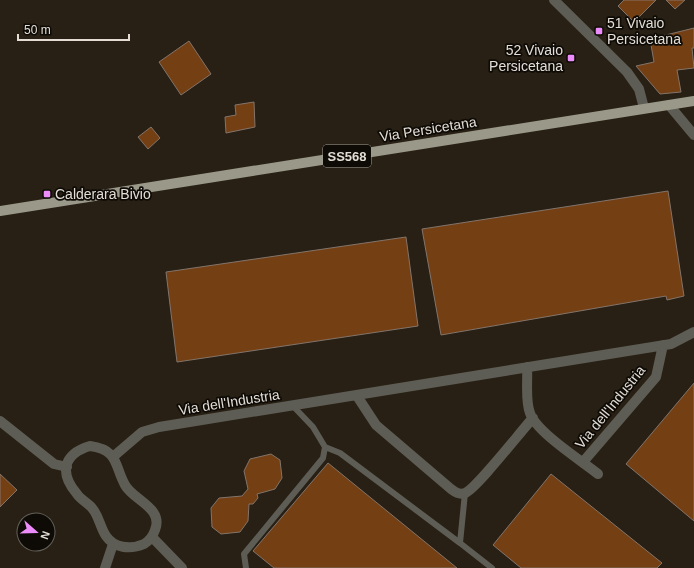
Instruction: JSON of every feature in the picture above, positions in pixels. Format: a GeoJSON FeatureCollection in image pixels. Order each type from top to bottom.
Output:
{"type":"FeatureCollection","features":[{"type":"Feature","properties":{"kind":"main road","name":"Via Persicetana"},"geometry":{"type":"LineString","coordinates":[[0,211],[694,101]]}},
{"type":"Feature","properties":{"kind":"street"},"geometry":{"type":"LineString","coordinates":[[554,0],[627,72],[639,89],[644,108]]}},
{"type":"Feature","properties":{"kind":"street"},"geometry":{"type":"LineString","coordinates":[[669,105],[694,135]]}},
{"type":"Feature","properties":{"kind":"street","name":"Via dell'Industria"},"geometry":{"type":"LineString","coordinates":[[114,456],[142,432],[159,427],[672,344],[694,332]]}},
{"type":"Feature","properties":{"kind":"street","name":"Via dell'Industria"},"geometry":{"type":"LineString","coordinates":[[583,462],[656,377],[663,345]]}},
{"type":"Feature","properties":{"kind":"street"},"geometry":{"type":"LineString","coordinates":[[357,396],[376,425],[451,489],[459,494],[465,493],[477,484],[533,418],[530,414],[528,367]]}},
{"type":"Feature","properties":{"kind":"street","name":"Via dell'Industria"},"geometry":{"type":"LineString","coordinates":[[533,418],[555,441],[598,474]]}},
{"type":"Feature","properties":{"kind":"street"},"geometry":{"type":"LineString","coordinates":[[0,421],[54,464],[66,467]]}},
{"type":"Feature","properties":{"kind":"street"},"geometry":{"type":"LineString","coordinates":[[90,446],[101,448],[114,456],[126,486],[150,508],[155,517],[156,527],[152,537],[145,544],[136,547],[129,548],[113,544],[106,536],[96,513],[90,505],[78,495],[66,476],[66,467],[71,455],[80,449],[90,446]]}},
{"type":"Feature","properties":{"kind":"street"},"geometry":{"type":"LineString","coordinates":[[152,537],[182,568]]}},
{"type":"Feature","properties":{"kind":"street"},"geometry":{"type":"LineString","coordinates":[[105,568],[113,544]]}},
{"type":"Feature","properties":{"kind":"lane"},"geometry":{"type":"LineString","coordinates":[[293,406],[313,427],[325,447],[340,453],[492,568]]}},
{"type":"Feature","properties":{"kind":"lane"},"geometry":{"type":"LineString","coordinates":[[246,568],[244,554],[323,458],[325,447]]}},
{"type":"Feature","properties":{"kind":"lane"},"geometry":{"type":"LineString","coordinates":[[460,543],[465,493]]}},
{"type":"Feature","properties":{"kind":"building"},"geometry":{"type":"Polygon","coordinates":[[[624,0],[656,0],[634,22],[618,6],[624,0]]]}},
{"type":"Feature","properties":{"kind":"building"},"geometry":{"type":"Polygon","coordinates":[[[666,0],[685,0],[675,9],[666,0]]]}},
{"type":"Feature","properties":{"kind":"building"},"geometry":{"type":"Polygon","coordinates":[[[694,28],[694,48],[692,48],[694,68],[677,70],[681,92],[660,94],[636,66],[654,62],[650,39],[694,28]]]}},
{"type":"Feature","properties":{"kind":"building"},"geometry":{"type":"Polygon","coordinates":[[[189,41],[211,74],[181,95],[159,62],[189,41]]]}},
{"type":"Feature","properties":{"kind":"building"},"geometry":{"type":"Polygon","coordinates":[[[254,102],[255,127],[226,133],[225,117],[236,115],[235,105],[254,102]]]}},
{"type":"Feature","properties":{"kind":"building"},"geometry":{"type":"Polygon","coordinates":[[[151,127],[160,138],[148,149],[138,137],[151,127]]]}},
{"type":"Feature","properties":{"kind":"building"},"geometry":{"type":"Polygon","coordinates":[[[668,191],[684,296],[667,300],[666,296],[441,335],[422,229],[668,191]]]}},
{"type":"Feature","properties":{"kind":"building"},"geometry":{"type":"Polygon","coordinates":[[[406,237],[418,326],[177,362],[166,272],[406,237]]]}},
{"type":"Feature","properties":{"kind":"building"},"geometry":{"type":"Polygon","coordinates":[[[694,383],[694,521],[626,464],[694,383]]]}},
{"type":"Feature","properties":{"kind":"building"},"geometry":{"type":"Polygon","coordinates":[[[271,454],[280,460],[282,478],[275,489],[257,494],[258,498],[253,504],[249,504],[248,521],[240,532],[221,534],[212,527],[211,508],[219,498],[242,496],[248,489],[244,471],[250,459],[271,454]]]}},
{"type":"Feature","properties":{"kind":"building"},"geometry":{"type":"Polygon","coordinates":[[[328,463],[457,568],[274,568],[253,551],[328,463]]]}},
{"type":"Feature","properties":{"kind":"building"},"geometry":{"type":"Polygon","coordinates":[[[0,474],[17,490],[0,507],[0,474]]]}},
{"type":"Feature","properties":{"kind":"building"},"geometry":{"type":"Polygon","coordinates":[[[551,474],[662,563],[657,568],[521,568],[493,545],[551,474]]]}},
{"type":"Feature","properties":{"kind":"place","name":"51 Vivaio Persicetana"},"geometry":{"type":"Point","coordinates":[599,31]}},
{"type":"Feature","properties":{"kind":"place","name":"52 Vivaio Persicetana"},"geometry":{"type":"Point","coordinates":[571,58]}},
{"type":"Feature","properties":{"kind":"place","name":"Calderara Bivio"},"geometry":{"type":"Point","coordinates":[47,194]}}]}
